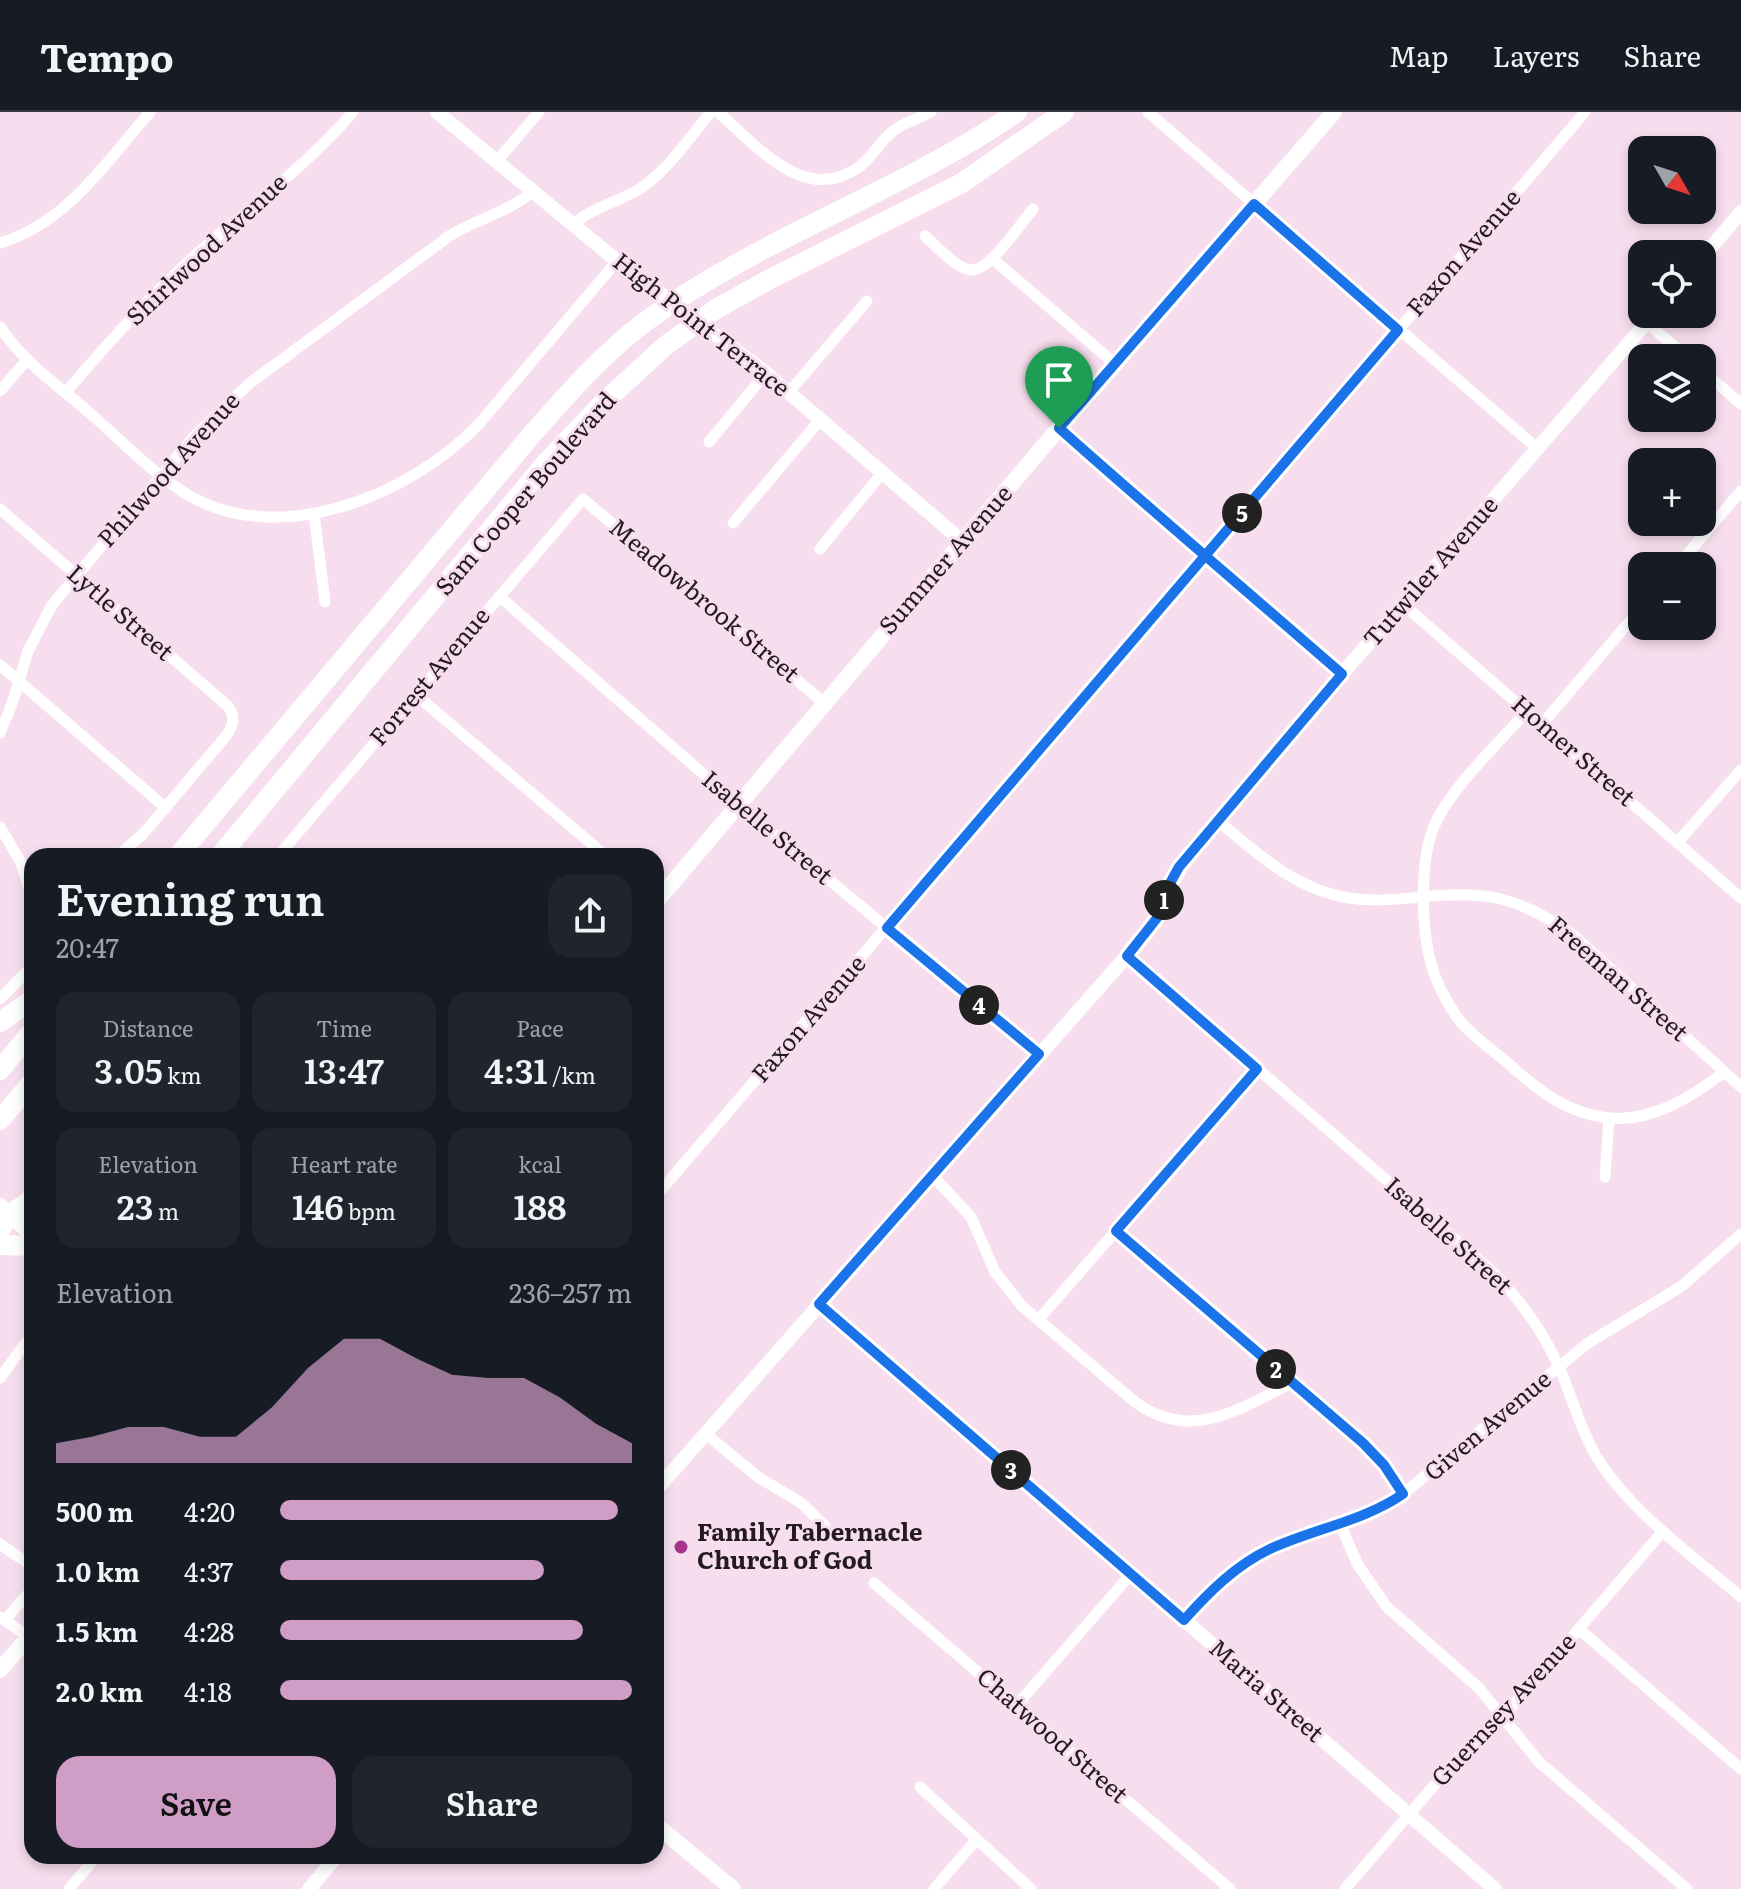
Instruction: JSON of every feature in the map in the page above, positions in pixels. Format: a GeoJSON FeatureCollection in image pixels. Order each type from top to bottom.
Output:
{"type":"FeatureCollection","features":[{"type":"Feature","properties":{"kind":"highway"},"geometry":{"type":"LineString","coordinates":[[982,136],[1009,112]]}},
{"type":"Feature","properties":{"kind":"highway","name":"Sam Cooper Boulevard"},"geometry":{"type":"LineString","coordinates":[[185,848],[528,439],[567,394],[617,346],[644,323],[703,284],[761,251],[886,189],[982,136],[1017,112]]}},
{"type":"Feature","properties":{"kind":"highway","name":"Sam Cooper Boulevard"},"geometry":{"type":"LineString","coordinates":[[227,848],[545,464],[604,402],[665,346],[716,309],[770,279],[962,183],[1064,112]]}},
{"type":"Feature","properties":{"kind":"highway"},"geometry":{"type":"LineString","coordinates":[[962,183],[1045,137],[1080,112]]}},
{"type":"Feature","properties":{"kind":"highway"},"geometry":{"type":"LineString","coordinates":[[236,848],[349,701]]}},
{"type":"Feature","properties":{"kind":"highway"},"geometry":{"type":"LineString","coordinates":[[0,1022],[24,1006]]}},
{"type":"Feature","properties":{"kind":"highway"},"geometry":{"type":"LineString","coordinates":[[0,1070],[24,1041]]}},
{"type":"Feature","properties":{"kind":"highway"},"geometry":{"type":"LineString","coordinates":[[0,1120],[24,1092]]}},
{"type":"Feature","properties":{"kind":"highway"},"geometry":{"type":"LineString","coordinates":[[3,1217],[24,1206]]}},
{"type":"Feature","properties":{"kind":"highway"},"geometry":{"type":"LineString","coordinates":[[0,1245],[24,1246]]}},
{"type":"Feature","properties":{"kind":"main road","name":"Summer Avenue"},"geometry":{"type":"LineString","coordinates":[[664,892],[1114,363],[1334,112]]}},
{"type":"Feature","properties":{"kind":"main road"},"geometry":{"type":"LineString","coordinates":[[3,1217],[24,1229]]}},
{"type":"Feature","properties":{"kind":"main road"},"geometry":{"type":"LineString","coordinates":[[0,1670],[24,1642]]}},
{"type":"Feature","properties":{"kind":"main road"},"geometry":{"type":"LineString","coordinates":[[664,1832],[733,1889]]}},
{"type":"Feature","properties":{"kind":"street"},"geometry":{"type":"LineString","coordinates":[[0,243],[37,226],[67,205],[150,112]]}},
{"type":"Feature","properties":{"kind":"street","name":"Shirlwood Avenue"},"geometry":{"type":"LineString","coordinates":[[66,392],[170,279],[317,149],[353,112]]}},
{"type":"Feature","properties":{"kind":"street","name":"High Point Terrace"},"geometry":{"type":"LineString","coordinates":[[437,112],[617,261],[766,373],[962,541]]}},
{"type":"Feature","properties":{"kind":"street"},"geometry":{"type":"LineString","coordinates":[[496,162],[539,112]]}},
{"type":"Feature","properties":{"kind":"street"},"geometry":{"type":"LineString","coordinates":[[573,225],[587,213],[626,196],[648,182],[711,112]]}},
{"type":"Feature","properties":{"kind":"street"},"geometry":{"type":"LineString","coordinates":[[718,112],[791,172],[827,180],[852,172],[892,132],[931,112]]}},
{"type":"Feature","properties":{"kind":"street"},"geometry":{"type":"LineString","coordinates":[[1148,112],[1538,449]]}},
{"type":"Feature","properties":{"kind":"street","name":"Faxon Avenue"},"geometry":{"type":"LineString","coordinates":[[664,1187],[1585,112]]}},
{"type":"Feature","properties":{"kind":"street","name":"Philwood Avenue"},"geometry":{"type":"LineString","coordinates":[[0,733],[38,629],[52,605],[211,418],[250,383],[448,237],[471,223],[507,210],[532,192]]}},
{"type":"Feature","properties":{"kind":"street"},"geometry":{"type":"LineString","coordinates":[[925,236],[969,270],[981,269],[993,259],[1033,209]]}},
{"type":"Feature","properties":{"kind":"street"},"geometry":{"type":"LineString","coordinates":[[1716,241],[1741,212]]}},
{"type":"Feature","properties":{"kind":"street"},"geometry":{"type":"LineString","coordinates":[[993,259],[1114,363]]}},
{"type":"Feature","properties":{"kind":"street"},"geometry":{"type":"LineString","coordinates":[[0,327],[26,361],[185,494],[229,511],[258,516],[314,514],[390,488],[457,446],[617,261]]}},
{"type":"Feature","properties":{"kind":"street"},"geometry":{"type":"LineString","coordinates":[[789,392],[867,301]]}},
{"type":"Feature","properties":{"kind":"street","name":"Tutwiler Avenue"},"geometry":{"type":"LineString","coordinates":[[664,1481],[1127,956],[1157,918],[1173,876],[1218,821],[1641,328]]}},
{"type":"Feature","properties":{"kind":"street"},"geometry":{"type":"LineString","coordinates":[[1660,328],[1675,344]]}},
{"type":"Feature","properties":{"kind":"street"},"geometry":{"type":"LineString","coordinates":[[0,391],[26,361]]}},
{"type":"Feature","properties":{"kind":"street"},"geometry":{"type":"LineString","coordinates":[[709,442],[766,373]]}},
{"type":"Feature","properties":{"kind":"street"},"geometry":{"type":"LineString","coordinates":[[1716,382],[1741,404]]}},
{"type":"Feature","properties":{"kind":"street"},"geometry":{"type":"LineString","coordinates":[[733,523],[820,420]]}},
{"type":"Feature","properties":{"kind":"street"},"geometry":{"type":"LineString","coordinates":[[1059,428],[1342,674]]}},
{"type":"Feature","properties":{"kind":"street"},"geometry":{"type":"LineString","coordinates":[[820,549],[883,472]]}},
{"type":"Feature","properties":{"kind":"street"},"geometry":{"type":"LineString","coordinates":[[1689,552],[1741,491]]}},
{"type":"Feature","properties":{"kind":"street","name":"Forrest Avenue"},"geometry":{"type":"LineString","coordinates":[[285,848],[583,499]]}},
{"type":"Feature","properties":{"kind":"street","name":"Meadowbrook Street"},"geometry":{"type":"LineString","coordinates":[[583,499],[824,703]]}},
{"type":"Feature","properties":{"kind":"street","name":"Lytle Street"},"geometry":{"type":"LineString","coordinates":[[0,509],[228,706],[233,720],[226,736],[166,808]]}},
{"type":"Feature","properties":{"kind":"street"},"geometry":{"type":"LineString","coordinates":[[314,514],[325,602]]}},
{"type":"Feature","properties":{"kind":"street","name":"Isabelle Street"},"geometry":{"type":"LineString","coordinates":[[499,596],[739,805],[1039,1054]]}},
{"type":"Feature","properties":{"kind":"street","name":"Homer Street"},"geometry":{"type":"LineString","coordinates":[[1404,605],[1741,898]]}},
{"type":"Feature","properties":{"kind":"street"},"geometry":{"type":"LineString","coordinates":[[1543,723],[1628,623]]}},
{"type":"Feature","properties":{"kind":"street"},"geometry":{"type":"LineString","coordinates":[[0,665],[166,808],[127,848]]}},
{"type":"Feature","properties":{"kind":"street"},"geometry":{"type":"LineString","coordinates":[[415,694],[597,848]]}},
{"type":"Feature","properties":{"kind":"street"},"geometry":{"type":"LineString","coordinates":[[1527,711],[1454,795],[1434,828],[1425,862],[1427,945],[1434,975],[1460,1021],[1541,1094],[1572,1110],[1609,1118],[1638,1117],[1698,1092],[1724,1072]]}},
{"type":"Feature","properties":{"kind":"street"},"geometry":{"type":"LineString","coordinates":[[1677,843],[1741,770]]}},
{"type":"Feature","properties":{"kind":"street","name":"Freeman Street"},"geometry":{"type":"LineString","coordinates":[[1218,821],[1267,862],[1304,885],[1346,897],[1380,901],[1467,894],[1506,899],[1541,913],[1572,934],[1741,1087]]}},
{"type":"Feature","properties":{"kind":"street"},"geometry":{"type":"LineString","coordinates":[[0,827],[24,872]]}},
{"type":"Feature","properties":{"kind":"street","name":"Isabelle Street"},"geometry":{"type":"LineString","coordinates":[[1127,956],[1495,1274],[1532,1316],[1559,1367],[1575,1413],[1596,1456],[1623,1492],[1663,1531],[1741,1597]]}},
{"type":"Feature","properties":{"kind":"street"},"geometry":{"type":"LineString","coordinates":[[0,999],[24,974]]}},
{"type":"Feature","properties":{"kind":"street"},"geometry":{"type":"LineString","coordinates":[[1039,1319],[1257,1069]]}},
{"type":"Feature","properties":{"kind":"street"},"geometry":{"type":"LineString","coordinates":[[1605,1177],[1609,1118]]}},
{"type":"Feature","properties":{"kind":"street"},"geometry":{"type":"LineString","coordinates":[[933,1176],[971,1217],[985,1254],[1008,1290],[1135,1402],[1165,1419],[1191,1423],[1207,1421],[1292,1383]]}},
{"type":"Feature","properties":{"kind":"street"},"geometry":{"type":"LineString","coordinates":[[1116,1231],[1374,1454],[1403,1494]]}},
{"type":"Feature","properties":{"kind":"street","name":"Given Avenue"},"geometry":{"type":"LineString","coordinates":[[1184,1620],[1219,1584],[1254,1558],[1384,1505],[1403,1494],[1588,1343],[1682,1286],[1741,1234]]}},
{"type":"Feature","properties":{"kind":"street","name":"Maria Street"},"geometry":{"type":"LineString","coordinates":[[819,1304],[1495,1889]]}},
{"type":"Feature","properties":{"kind":"street"},"geometry":{"type":"LineString","coordinates":[[0,1378],[24,1345]]}},
{"type":"Feature","properties":{"kind":"street"},"geometry":{"type":"LineString","coordinates":[[706,1434],[758,1477],[800,1502],[825,1526]]}},
{"type":"Feature","properties":{"kind":"street"},"geometry":{"type":"LineString","coordinates":[[1339,1522],[1358,1565],[1387,1607],[1471,1680],[1539,1762],[1687,1889]]}},
{"type":"Feature","properties":{"kind":"street","name":"Guernsey Avenue"},"geometry":{"type":"LineString","coordinates":[[1345,1889],[1461,1754],[1503,1717],[1663,1531]]}},
{"type":"Feature","properties":{"kind":"street"},"geometry":{"type":"LineString","coordinates":[[0,1544],[24,1560]]}},
{"type":"Feature","properties":{"kind":"street"},"geometry":{"type":"LineString","coordinates":[[1016,1706],[1131,1574]]}},
{"type":"Feature","properties":{"kind":"street","name":"Chatwood Street"},"geometry":{"type":"LineString","coordinates":[[874,1583],[1230,1889]]}},
{"type":"Feature","properties":{"kind":"street"},"geometry":{"type":"LineString","coordinates":[[24,1597],[3,1619],[24,1631]]}},
{"type":"Feature","properties":{"kind":"street"},"geometry":{"type":"LineString","coordinates":[[1579,1629],[1741,1769]]}},
{"type":"Feature","properties":{"kind":"street"},"geometry":{"type":"LineString","coordinates":[[920,1787],[1031,1889]]}},
{"type":"Feature","properties":{"kind":"street"},"geometry":{"type":"LineString","coordinates":[[934,1889],[977,1839]]}},
{"type":"Feature","properties":{"kind":"street"},"geometry":{"type":"LineString","coordinates":[[69,1889],[90,1864]]}},
{"type":"Feature","properties":{"kind":"street"},"geometry":{"type":"LineString","coordinates":[[309,1889],[330,1864]]}},
{"type":"Feature","properties":{"kind":"place","name":"Family Tabernacle Church of God"},"geometry":{"type":"Point","coordinates":[681,1547]}},
{"type":"Feature","properties":{"kind":"route"},"geometry":{"type":"LineString","coordinates":[[1059,428],[1126,488],[1205,556],[1342,674],[1179,867],[1157,918],[1127,956],[1257,1069],[1116,1231],[1363,1443],[1384,1465],[1403,1494],[1384,1505],[1254,1558],[1212,1590],[1184,1620],[819,1304],[1039,1054],[887,928],[1142,630],[1205,556],[1398,330],[1254,204],[1059,428]]}}]}
